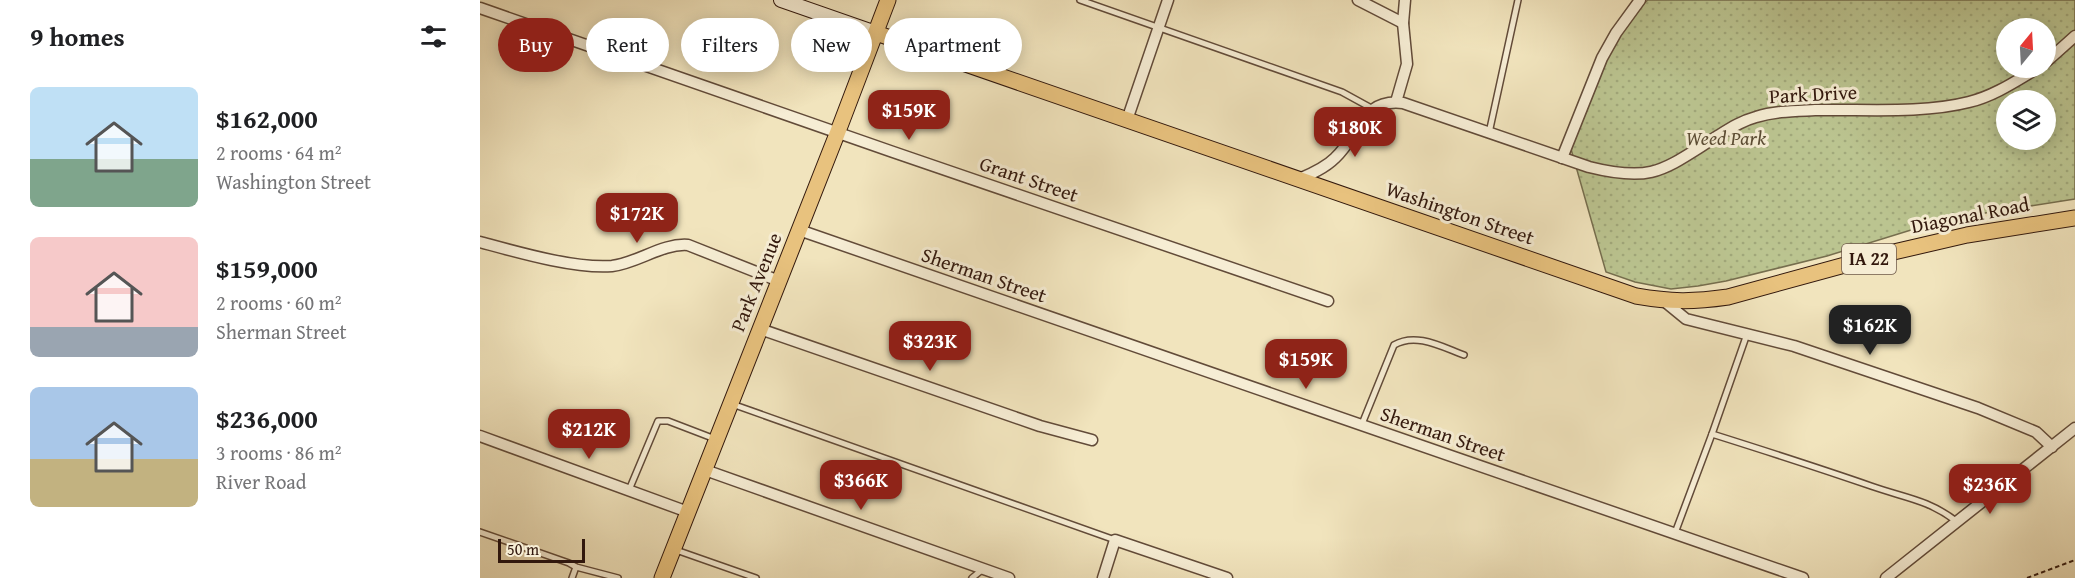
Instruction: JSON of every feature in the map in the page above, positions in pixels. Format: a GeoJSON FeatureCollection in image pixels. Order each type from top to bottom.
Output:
{"type":"FeatureCollection","features":[{"type":"Feature","properties":{"kind":"main road","name":"Washington Street"},"geometry":{"type":"LineString","coordinates":[[781,0],[1636,296],[1664,301]]}},
{"type":"Feature","properties":{"kind":"main road","name":"Park Avenue"},"geometry":{"type":"LineString","coordinates":[[662,578],[888,0]]}},
{"type":"Feature","properties":{"kind":"main road","name":"Diagonal Road"},"geometry":{"type":"LineString","coordinates":[[1664,301],[1728,297],[1885,254],[1967,235],[2075,218]]}},
{"type":"Feature","properties":{"kind":"street"},"geometry":{"type":"LineString","coordinates":[[1128,120],[1168,0]]}},
{"type":"Feature","properties":{"kind":"street"},"geometry":{"type":"LineString","coordinates":[[1358,0],[1403,23]]}},
{"type":"Feature","properties":{"kind":"street"},"geometry":{"type":"LineString","coordinates":[[1299,179],[1335,158],[1365,115],[1373,108],[1396,102],[1407,64],[1403,23],[1405,0]]}},
{"type":"Feature","properties":{"kind":"street"},"geometry":{"type":"LineString","coordinates":[[1563,158],[1602,58],[1616,33],[1640,0]]}},
{"type":"Feature","properties":{"kind":"street","name":"Grant Street"},"geometry":{"type":"LineString","coordinates":[[480,8],[837,134],[970,177],[1328,302]]}},
{"type":"Feature","properties":{"kind":"street"},"geometry":{"type":"LineString","coordinates":[[2056,53],[2075,36]]}},
{"type":"Feature","properties":{"kind":"street","name":"Park Drive"},"geometry":{"type":"LineString","coordinates":[[1396,102],[1609,172],[1637,175],[1651,173],[1671,165],[1736,124],[1754,117],[1792,111],[1914,109],[1968,102],[2006,87],[2021,78]]}},
{"type":"Feature","properties":{"kind":"street","name":"Sherman Street"},"geometry":{"type":"LineString","coordinates":[[800,230],[1803,578]]}},
{"type":"Feature","properties":{"kind":"street"},"geometry":{"type":"LineString","coordinates":[[480,242],[540,258],[612,266],[677,245],[688,245],[779,281]]}},
{"type":"Feature","properties":{"kind":"street","name":"Washington Street"},"geometry":{"type":"LineString","coordinates":[[1664,301],[1686,318],[1794,346],[1978,408],[2036,432],[2052,447]]}},
{"type":"Feature","properties":{"kind":"street"},"geometry":{"type":"LineString","coordinates":[[760,329],[1040,426],[1092,440]]}},
{"type":"Feature","properties":{"kind":"street"},"geometry":{"type":"LineString","coordinates":[[1886,578],[2075,428]]}},
{"type":"Feature","properties":{"kind":"street"},"geometry":{"type":"LineString","coordinates":[[480,436],[688,512]]}},
{"type":"Feature","properties":{"kind":"street"},"geometry":{"type":"LineString","coordinates":[[705,470],[1009,578]]}},
{"type":"Feature","properties":{"kind":"street"},"geometry":{"type":"LineString","coordinates":[[1103,578],[1115,540],[1227,578]]}},
{"type":"Feature","properties":{"kind":"lane"},"geometry":{"type":"LineString","coordinates":[[1080,0],[1342,92],[1373,108]]}},
{"type":"Feature","properties":{"kind":"lane"},"geometry":{"type":"LineString","coordinates":[[1489,133],[1518,0]]}},
{"type":"Feature","properties":{"kind":"lane"},"geometry":{"type":"LineString","coordinates":[[1674,535],[1747,334]]}},
{"type":"Feature","properties":{"kind":"lane"},"geometry":{"type":"LineString","coordinates":[[1362,424],[1394,345],[1408,339],[1417,339],[1464,355]]}},
{"type":"Feature","properties":{"kind":"lane"},"geometry":{"type":"LineString","coordinates":[[731,403],[1115,540]]}},
{"type":"Feature","properties":{"kind":"lane"},"geometry":{"type":"LineString","coordinates":[[629,490],[658,421],[668,421],[717,440]]}},
{"type":"Feature","properties":{"kind":"lane"},"geometry":{"type":"LineString","coordinates":[[1712,434],[1895,494],[1921,500],[1935,506],[1958,522]]}},
{"type":"Feature","properties":{"kind":"lane"},"geometry":{"type":"LineString","coordinates":[[480,532],[576,567],[618,578]]}},
{"type":"Feature","properties":{"kind":"lane"},"geometry":{"type":"LineString","coordinates":[[673,549],[756,578]]}},
{"type":"Feature","properties":{"kind":"lane"},"geometry":{"type":"LineString","coordinates":[[572,578],[576,567]]}},
{"type":"Feature","properties":{"kind":"lane"},"geometry":{"type":"LineString","coordinates":[[972,578],[983,569]]}},
{"type":"Feature","properties":{"kind":"path"},"geometry":{"type":"LineString","coordinates":[[2027,578],[2075,560]]}},
{"type":"Feature","properties":{"kind":"green space","name":"Weed Park"},"geometry":{"type":"Polygon","coordinates":[[[1648,0],[2075,0],[2075,199],[1985,213],[1911,230],[1827,256],[1726,281],[1671,289],[1635,282],[1606,272],[1571,149],[1608,52],[1640,6],[1648,0]]]}}]}
